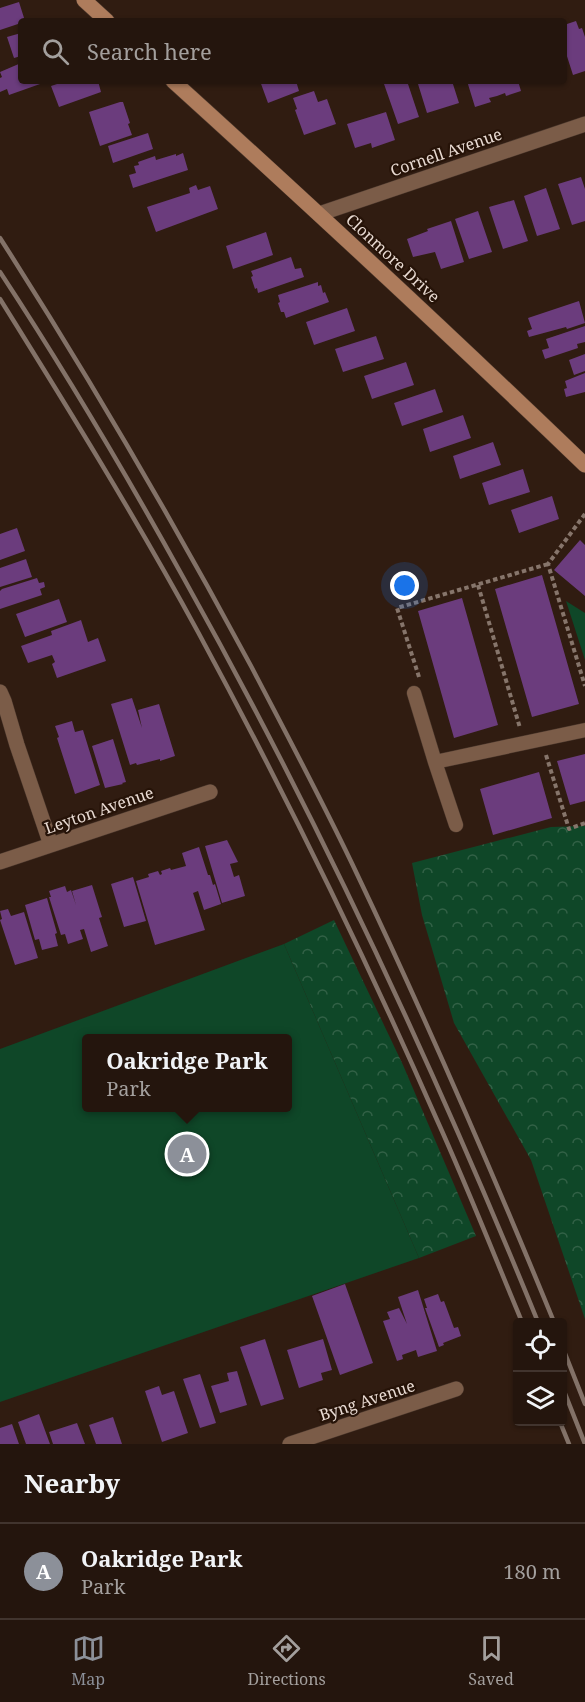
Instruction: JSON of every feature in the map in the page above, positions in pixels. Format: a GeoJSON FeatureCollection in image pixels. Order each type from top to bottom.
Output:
{"type":"FeatureCollection","features":[{"type":"Feature","properties":{"kind":"street"},"geometry":{"type":"LineString","coordinates":[[84,0],[104,18]]}},
{"type":"Feature","properties":{"kind":"street","name":"Clonmore Drive"},"geometry":{"type":"LineString","coordinates":[[176,84],[485,368],[585,465]]}},
{"type":"Feature","properties":{"kind":"street","name":"Cornell Avenue"},"geometry":{"type":"LineString","coordinates":[[319,214],[585,124]]}},
{"type":"Feature","properties":{"kind":"street"},"geometry":{"type":"LineString","coordinates":[[0,692],[51,845]]}},
{"type":"Feature","properties":{"kind":"street","name":"Leyton Avenue"},"geometry":{"type":"LineString","coordinates":[[0,862],[210,792]]}},
{"type":"Feature","properties":{"kind":"street","name":"Byng Avenue"},"geometry":{"type":"LineString","coordinates":[[290,1444],[456,1389]]}},
{"type":"Feature","properties":{"kind":"lane"},"geometry":{"type":"LineString","coordinates":[[417,689],[435,762],[456,825]]}},
{"type":"Feature","properties":{"kind":"lane"},"geometry":{"type":"LineString","coordinates":[[435,762],[585,730]]}},
{"type":"Feature","properties":{"kind":"path"},"geometry":{"type":"LineString","coordinates":[[417,689],[398,608],[548,564],[585,514]]}},
{"type":"Feature","properties":{"kind":"path"},"geometry":{"type":"LineString","coordinates":[[548,564],[585,686]]}},
{"type":"Feature","properties":{"kind":"path"},"geometry":{"type":"LineString","coordinates":[[478,585],[525,744]]}},
{"type":"Feature","properties":{"kind":"path"},"geometry":{"type":"LineString","coordinates":[[541,740],[569,829],[585,824]]}},
{"type":"Feature","properties":{"kind":"green space"},"geometry":{"type":"Polygon","coordinates":[[[566,601],[585,613],[585,660],[566,601]]]}},
{"type":"Feature","properties":{"kind":"green space"},"geometry":{"type":"Polygon","coordinates":[[[585,826],[585,1319],[531,1160],[454,1023],[422,915],[412,863],[551,827],[585,826]]]}},
{"type":"Feature","properties":{"kind":"green space"},"geometry":{"type":"Polygon","coordinates":[[[334,920],[403,1065],[476,1236],[419,1258],[284,944],[334,920]]]}},
{"type":"Feature","properties":{"kind":"green space"},"geometry":{"type":"Polygon","coordinates":[[[284,944],[419,1258],[0,1402],[0,1049],[284,944]]]}},
{"type":"Feature","properties":{"kind":"building"},"geometry":{"type":"Polygon","coordinates":[[[19,2],[24,18],[18,18],[18,24],[0,30],[0,8],[19,2]]]}},
{"type":"Feature","properties":{"kind":"building"},"geometry":{"type":"Polygon","coordinates":[[[576,21],[585,37],[585,71],[573,75],[567,56],[567,24],[576,21]]]}},
{"type":"Feature","properties":{"kind":"building"},"geometry":{"type":"Polygon","coordinates":[[[18,34],[18,57],[14,58],[7,37],[18,34]]]}},
{"type":"Feature","properties":{"kind":"building"},"geometry":{"type":"Polygon","coordinates":[[[18,64],[18,84],[40,84],[9,95],[7,89],[0,92],[0,78],[2,77],[0,72],[18,64]]]}},
{"type":"Feature","properties":{"kind":"building"},"geometry":{"type":"Polygon","coordinates":[[[99,84],[101,92],[59,107],[51,86],[99,84]]]}},
{"type":"Feature","properties":{"kind":"building"},"geometry":{"type":"Polygon","coordinates":[[[261,84],[297,84],[299,91],[268,103],[261,84]]]}},
{"type":"Feature","properties":{"kind":"building"},"geometry":{"type":"Polygon","coordinates":[[[384,84],[408,84],[419,117],[398,124],[384,84]]]}},
{"type":"Feature","properties":{"kind":"building"},"geometry":{"type":"Polygon","coordinates":[[[418,84],[453,84],[459,103],[427,113],[418,84]]]}},
{"type":"Feature","properties":{"kind":"building"},"geometry":{"type":"Polygon","coordinates":[[[468,84],[519,84],[521,91],[489,98],[491,102],[475,107],[468,84]]]}},
{"type":"Feature","properties":{"kind":"building"},"geometry":{"type":"Polygon","coordinates":[[[314,91],[318,102],[327,99],[336,124],[304,135],[293,98],[314,91]]]}},
{"type":"Feature","properties":{"kind":"building"},"geometry":{"type":"Polygon","coordinates":[[[123,102],[132,135],[100,146],[89,112],[123,102]]]}},
{"type":"Feature","properties":{"kind":"building"},"geometry":{"type":"Polygon","coordinates":[[[386,112],[395,140],[372,148],[371,143],[355,148],[347,124],[386,112]]]}},
{"type":"Feature","properties":{"kind":"building"},"geometry":{"type":"Polygon","coordinates":[[[148,133],[153,149],[113,163],[108,146],[148,133]]]}},
{"type":"Feature","properties":{"kind":"building"},"geometry":{"type":"Polygon","coordinates":[[[183,153],[188,170],[133,188],[129,175],[136,173],[134,166],[139,165],[138,162],[155,156],[156,160],[183,153]]]}},
{"type":"Feature","properties":{"kind":"building"},"geometry":{"type":"Polygon","coordinates":[[[581,177],[585,189],[585,221],[572,225],[558,184],[581,177]]]}},
{"type":"Feature","properties":{"kind":"building"},"geometry":{"type":"Polygon","coordinates":[[[196,185],[198,190],[210,186],[218,209],[156,232],[147,207],[190,193],[189,188],[196,185]]]}},
{"type":"Feature","properties":{"kind":"building"},"geometry":{"type":"Polygon","coordinates":[[[546,188],[560,229],[537,236],[524,196],[546,188]]]}},
{"type":"Feature","properties":{"kind":"building"},"geometry":{"type":"Polygon","coordinates":[[[514,200],[528,241],[503,249],[489,207],[514,200]]]}},
{"type":"Feature","properties":{"kind":"building"},"geometry":{"type":"Polygon","coordinates":[[[478,211],[492,252],[469,259],[455,219],[478,211]]]}},
{"type":"Feature","properties":{"kind":"building"},"geometry":{"type":"Polygon","coordinates":[[[451,221],[464,262],[441,269],[435,252],[413,257],[407,239],[451,221]]]}},
{"type":"Feature","properties":{"kind":"building"},"geometry":{"type":"Polygon","coordinates":[[[266,232],[273,255],[233,269],[226,246],[266,232]]]}},
{"type":"Feature","properties":{"kind":"building"},"geometry":{"type":"Polygon","coordinates":[[[291,257],[295,269],[301,268],[304,277],[258,293],[251,277],[253,276],[251,271],[291,257]]]}},
{"type":"Feature","properties":{"kind":"building"},"geometry":{"type":"Polygon","coordinates":[[[318,282],[318,286],[321,285],[329,302],[286,318],[284,312],[281,312],[278,295],[318,282]]]}},
{"type":"Feature","properties":{"kind":"building"},"geometry":{"type":"Polygon","coordinates":[[[579,301],[585,323],[529,337],[527,331],[532,329],[528,318],[579,301]]]}},
{"type":"Feature","properties":{"kind":"building"},"geometry":{"type":"Polygon","coordinates":[[[347,308],[355,331],[314,345],[306,322],[347,308]]]}},
{"type":"Feature","properties":{"kind":"building"},"geometry":{"type":"Polygon","coordinates":[[[585,326],[585,342],[577,344],[578,348],[545,359],[542,350],[549,348],[546,339],[585,326]]]}},
{"type":"Feature","properties":{"kind":"building"},"geometry":{"type":"Polygon","coordinates":[[[376,336],[384,359],[343,372],[335,349],[376,336]]]}},
{"type":"Feature","properties":{"kind":"building"},"geometry":{"type":"Polygon","coordinates":[[[585,354],[585,371],[574,375],[569,360],[585,354]]]}},
{"type":"Feature","properties":{"kind":"building"},"geometry":{"type":"Polygon","coordinates":[[[406,362],[414,385],[372,399],[364,376],[406,362]]]}},
{"type":"Feature","properties":{"kind":"building"},"geometry":{"type":"Polygon","coordinates":[[[585,373],[585,392],[566,397],[565,381],[585,373]]]}},
{"type":"Feature","properties":{"kind":"building"},"geometry":{"type":"Polygon","coordinates":[[[435,389],[443,412],[402,426],[394,403],[435,389]]]}},
{"type":"Feature","properties":{"kind":"building"},"geometry":{"type":"Polygon","coordinates":[[[463,415],[471,438],[430,452],[423,429],[463,415]]]}},
{"type":"Feature","properties":{"kind":"building"},"geometry":{"type":"Polygon","coordinates":[[[493,442],[501,465],[460,479],[453,456],[493,442]]]}},
{"type":"Feature","properties":{"kind":"building"},"geometry":{"type":"Polygon","coordinates":[[[523,469],[530,492],[489,505],[482,483],[523,469]]]}},
{"type":"Feature","properties":{"kind":"building"},"geometry":{"type":"Polygon","coordinates":[[[552,496],[559,519],[519,533],[511,510],[552,496]]]}},
{"type":"Feature","properties":{"kind":"building"},"geometry":{"type":"Polygon","coordinates":[[[17,528],[25,551],[0,560],[0,534],[17,528]]]}},
{"type":"Feature","properties":{"kind":"building"},"geometry":{"type":"Polygon","coordinates":[[[580,540],[585,545],[585,596],[554,570],[580,540]]]}},
{"type":"Feature","properties":{"kind":"building"},"geometry":{"type":"Polygon","coordinates":[[[26,559],[32,577],[0,587],[0,568],[26,559]]]}},
{"type":"Feature","properties":{"kind":"building"},"geometry":{"type":"Polygon","coordinates":[[[542,575],[579,704],[532,717],[495,589],[542,575]]]}},
{"type":"Feature","properties":{"kind":"building"},"geometry":{"type":"Polygon","coordinates":[[[37,578],[39,583],[44,582],[45,587],[40,589],[42,595],[0,609],[2,589],[37,578]]]}},
{"type":"Feature","properties":{"kind":"building"},"geometry":{"type":"Polygon","coordinates":[[[462,598],[498,725],[454,738],[418,611],[462,598]]]}},
{"type":"Feature","properties":{"kind":"building"},"geometry":{"type":"Polygon","coordinates":[[[59,599],[67,622],[25,637],[16,614],[59,599]]]}},
{"type":"Feature","properties":{"kind":"building"},"geometry":{"type":"Polygon","coordinates":[[[81,620],[88,642],[98,638],[106,661],[57,678],[52,664],[55,662],[52,655],[28,663],[21,646],[52,635],[51,631],[81,620]]]}},
{"type":"Feature","properties":{"kind":"building"},"geometry":{"type":"Polygon","coordinates":[[[132,698],[142,728],[138,710],[159,704],[175,756],[160,761],[160,759],[130,765],[111,704],[132,698]]]}},
{"type":"Feature","properties":{"kind":"building"},"geometry":{"type":"Polygon","coordinates":[[[72,721],[75,732],[83,730],[100,785],[75,794],[55,726],[72,721]]]}},
{"type":"Feature","properties":{"kind":"building"},"geometry":{"type":"Polygon","coordinates":[[[113,739],[126,782],[105,788],[92,746],[113,739]]]}},
{"type":"Feature","properties":{"kind":"building"},"geometry":{"type":"Polygon","coordinates":[[[585,754],[585,801],[570,805],[557,761],[585,754]]]}},
{"type":"Feature","properties":{"kind":"building"},"geometry":{"type":"Polygon","coordinates":[[[539,772],[552,818],[493,835],[480,789],[539,772]]]}},
{"type":"Feature","properties":{"kind":"building"},"geometry":{"type":"Polygon","coordinates":[[[227,840],[238,862],[230,864],[234,877],[239,875],[245,896],[222,903],[205,846],[227,840]]]}},
{"type":"Feature","properties":{"kind":"building"},"geometry":{"type":"Polygon","coordinates":[[[199,847],[221,904],[204,910],[198,891],[193,893],[205,930],[155,945],[136,881],[158,871],[160,875],[161,871],[186,866],[182,853],[199,847]]]}},
{"type":"Feature","properties":{"kind":"building"},"geometry":{"type":"Polygon","coordinates":[[[133,877],[146,921],[124,927],[111,884],[133,877]]]}},
{"type":"Feature","properties":{"kind":"building"},"geometry":{"type":"Polygon","coordinates":[[[92,885],[108,946],[91,952],[84,929],[80,930],[83,939],[68,944],[65,934],[61,935],[49,891],[65,886],[67,892],[71,890],[76,905],[72,891],[92,885]]]}},
{"type":"Feature","properties":{"kind":"building"},"geometry":{"type":"Polygon","coordinates":[[[47,898],[57,933],[55,934],[58,946],[42,950],[39,939],[35,940],[25,905],[47,898]]]}},
{"type":"Feature","properties":{"kind":"building"},"geometry":{"type":"Polygon","coordinates":[[[8,909],[11,916],[24,912],[38,958],[15,965],[0,920],[2,919],[0,911],[8,909]]]}},
{"type":"Feature","properties":{"kind":"building"},"geometry":{"type":"Polygon","coordinates":[[[345,1284],[373,1363],[340,1375],[312,1296],[345,1284]]]}},
{"type":"Feature","properties":{"kind":"building"},"geometry":{"type":"Polygon","coordinates":[[[418,1290],[437,1351],[418,1357],[416,1350],[402,1355],[403,1359],[397,1361],[383,1321],[390,1319],[387,1312],[399,1308],[407,1324],[398,1297],[418,1290]]]}},
{"type":"Feature","properties":{"kind":"building"},"geometry":{"type":"Polygon","coordinates":[[[438,1294],[441,1302],[444,1301],[454,1328],[458,1327],[461,1336],[439,1347],[424,1299],[438,1294]]]}},
{"type":"Feature","properties":{"kind":"building"},"geometry":{"type":"Polygon","coordinates":[[[265,1339],[284,1399],[261,1406],[240,1347],[265,1339]]]}},
{"type":"Feature","properties":{"kind":"building"},"geometry":{"type":"Polygon","coordinates":[[[323,1339],[332,1370],[321,1373],[323,1380],[299,1388],[287,1350],[323,1339]]]}},
{"type":"Feature","properties":{"kind":"building"},"geometry":{"type":"Polygon","coordinates":[[[237,1371],[247,1405],[220,1413],[211,1386],[229,1381],[227,1373],[237,1371]]]}},
{"type":"Feature","properties":{"kind":"building"},"geometry":{"type":"Polygon","coordinates":[[[200,1374],[216,1423],[200,1428],[183,1379],[200,1374]]]}},
{"type":"Feature","properties":{"kind":"building"},"geometry":{"type":"Polygon","coordinates":[[[159,1386],[162,1395],[174,1391],[188,1433],[162,1442],[145,1391],[159,1386]]]}},
{"type":"Feature","properties":{"kind":"building"},"geometry":{"type":"Polygon","coordinates":[[[39,1414],[50,1444],[26,1444],[18,1422],[39,1414]]]}},
{"type":"Feature","properties":{"kind":"building"},"geometry":{"type":"Polygon","coordinates":[[[113,1417],[122,1444],[96,1444],[89,1425],[113,1417]]]}},
{"type":"Feature","properties":{"kind":"building"},"geometry":{"type":"Polygon","coordinates":[[[77,1423],[85,1444],[53,1444],[49,1432],[77,1423]]]}},
{"type":"Feature","properties":{"kind":"building"},"geometry":{"type":"Polygon","coordinates":[[[12,1424],[19,1444],[0,1444],[0,1428],[12,1424]]]}},
{"type":"Feature","properties":{"kind":"railway"},"geometry":{"type":"LineString","coordinates":[[0,238],[66,343],[161,504],[251,666],[318,796],[383,929],[434,1041],[552,1318]]}},
{"type":"Feature","properties":{"kind":"railway"},"geometry":{"type":"LineString","coordinates":[[0,272],[140,500],[281,759],[416,1038],[536,1318]]}},
{"type":"Feature","properties":{"kind":"railway"},"geometry":{"type":"LineString","coordinates":[[0,299],[150,547],[261,752],[352,935],[409,1058],[459,1170],[520,1318]]}},
{"type":"Feature","properties":{"kind":"railway"},"geometry":{"type":"LineString","coordinates":[[567,1359],[585,1404]]}},
{"type":"Feature","properties":{"kind":"railway"},"geometry":{"type":"LineString","coordinates":[[567,1399],[585,1444]]}},
{"type":"Feature","properties":{"kind":"railway"},"geometry":{"type":"LineString","coordinates":[[562,1426],[569,1444]]}},
{"type":"Feature","properties":{"kind":"place","name":"Oakridge Park"},"geometry":{"type":"Point","coordinates":[187,1154]}}]}
